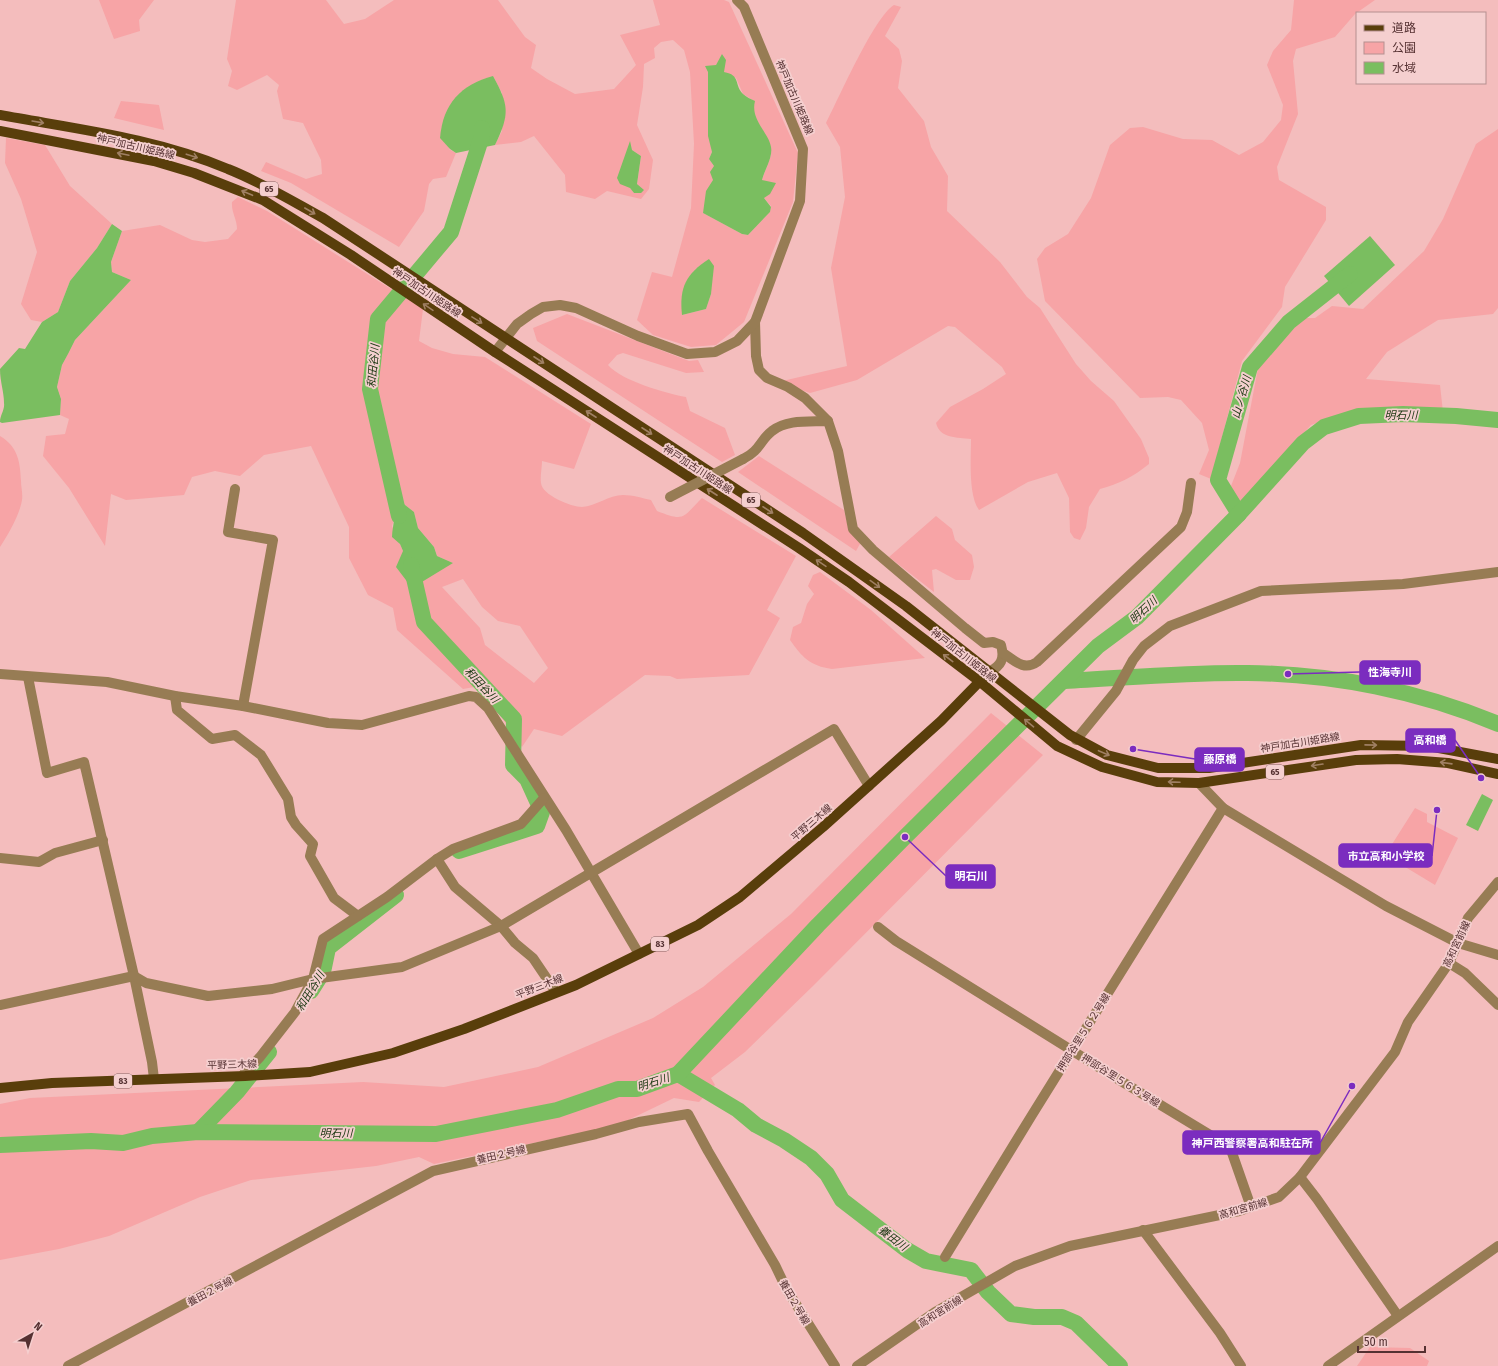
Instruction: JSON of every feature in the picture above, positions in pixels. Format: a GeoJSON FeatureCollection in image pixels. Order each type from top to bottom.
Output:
{"type":"FeatureCollection","features":[{"type":"Feature","properties":{"kind":"main road","name":"神戸加古川姫路線"},"geometry":{"type":"LineString","coordinates":[[0,115],[138,140],[193,156],[228,169],[276,192],[323,218],[809,538],[906,606],[988,672],[1073,737],[1107,755],[1158,768],[1209,768],[1361,745],[1428,746],[1498,759]]}},
{"type":"Feature","properties":{"kind":"main road","name":"神戸加古川姫路線"},"geometry":{"type":"LineString","coordinates":[[0,131],[154,161],[194,172],[263,200],[350,255],[495,352],[849,582],[979,681],[1057,746],[1102,768],[1150,780],[1199,783],[1356,760],[1396,759],[1448,763],[1498,774]]}},
{"type":"Feature","properties":{"kind":"main road","name":"平野三木線"},"geometry":{"type":"LineString","coordinates":[[0,1088],[52,1082],[248,1076],[310,1072],[393,1053],[464,1029],[576,985],[698,924],[740,897],[784,862],[941,721],[988,672]]}},
{"type":"Feature","properties":{"kind":"street","name":"神戸加古川姫路線"},"geometry":{"type":"LineString","coordinates":[[737,0],[744,7],[803,149],[800,201],[755,322],[756,356],[759,370],[767,378],[788,387],[805,398],[828,421],[838,451],[853,529],[873,550],[965,628],[984,642],[993,642],[1001,645],[1003,660],[998,667],[988,672]]}},
{"type":"Feature","properties":{"kind":"street","name":"神戸加古川姫路線"},"geometry":{"type":"LineString","coordinates":[[506,339],[517,324],[530,314],[543,307],[560,305],[576,308],[638,336],[686,354],[715,352],[736,341],[755,322]]}},
{"type":"Feature","properties":{"kind":"street"},"geometry":{"type":"LineString","coordinates":[[495,352],[506,339]]}},
{"type":"Feature","properties":{"kind":"street"},"geometry":{"type":"LineString","coordinates":[[670,496],[754,454],[772,431],[792,423],[828,421]]}},
{"type":"Feature","properties":{"kind":"street"},"geometry":{"type":"LineString","coordinates":[[1003,653],[1024,667],[1031,666],[1037,662],[1181,527],[1191,498],[1191,483]]}},
{"type":"Feature","properties":{"kind":"street"},"geometry":{"type":"LineString","coordinates":[[235,489],[228,532],[273,540],[243,706]]}},
{"type":"Feature","properties":{"kind":"street"},"geometry":{"type":"LineString","coordinates":[[1073,737],[1116,691],[1133,660],[1144,646],[1170,626],[1261,591],[1403,584],[1498,572]]}},
{"type":"Feature","properties":{"kind":"street"},"geometry":{"type":"LineString","coordinates":[[0,674],[107,682],[175,696],[243,706],[328,723],[362,724],[469,696],[476,697],[488,708],[591,872],[639,954]]}},
{"type":"Feature","properties":{"kind":"street"},"geometry":{"type":"LineString","coordinates":[[28,677],[47,773],[84,762],[134,976],[152,1062],[154,1079]]}},
{"type":"Feature","properties":{"kind":"street"},"geometry":{"type":"LineString","coordinates":[[175,696],[177,710],[212,739],[235,735],[261,755],[288,799],[291,817],[313,844],[310,856],[334,898],[358,916]]}},
{"type":"Feature","properties":{"kind":"street"},"geometry":{"type":"LineString","coordinates":[[0,1005],[134,976],[146,983],[208,996],[272,989],[313,979],[402,967],[501,926],[834,729],[869,786]]}},
{"type":"Feature","properties":{"kind":"street"},"geometry":{"type":"LineString","coordinates":[[1199,783],[1222,808],[1386,906],[1458,943],[1498,955]]}},
{"type":"Feature","properties":{"kind":"street"},"geometry":{"type":"LineString","coordinates":[[248,1076],[260,1057],[295,1012],[313,979],[323,939],[388,897],[437,859],[453,849],[521,824],[544,798]]}},
{"type":"Feature","properties":{"kind":"street","name":"押部谷里５６２号線"},"geometry":{"type":"LineString","coordinates":[[945,1257],[1222,808]]}},
{"type":"Feature","properties":{"kind":"street"},"geometry":{"type":"LineString","coordinates":[[0,858],[39,862],[55,852],[103,840]]}},
{"type":"Feature","properties":{"kind":"street"},"geometry":{"type":"LineString","coordinates":[[437,859],[455,887],[501,926],[515,943],[533,958],[556,992]]}},
{"type":"Feature","properties":{"kind":"street","name":"高和宮前線"},"geometry":{"type":"LineString","coordinates":[[857,1366],[935,1312],[1014,1266],[1070,1246],[1250,1207],[1279,1197],[1300,1178],[1395,1052],[1408,1022],[1449,962],[1468,918],[1498,882]]}},
{"type":"Feature","properties":{"kind":"street","name":"押部谷里５６３号線"},"geometry":{"type":"LineString","coordinates":[[878,927],[896,941],[1127,1085],[1230,1147],[1250,1207]]}},
{"type":"Feature","properties":{"kind":"street"},"geometry":{"type":"LineString","coordinates":[[1449,962],[1465,973],[1498,1005]]}},
{"type":"Feature","properties":{"kind":"street","name":"養田２号線"},"geometry":{"type":"LineString","coordinates":[[68,1366],[433,1171],[596,1134],[639,1122],[688,1114],[775,1265],[787,1290],[835,1366]]}},
{"type":"Feature","properties":{"kind":"street"},"geometry":{"type":"LineString","coordinates":[[1300,1178],[1317,1199],[1398,1316]]}},
{"type":"Feature","properties":{"kind":"street"},"geometry":{"type":"LineString","coordinates":[[1143,1230],[1220,1333],[1241,1366]]}},
{"type":"Feature","properties":{"kind":"street"},"geometry":{"type":"LineString","coordinates":[[1328,1366],[1398,1316],[1496,1251]]}},
{"type":"Feature","properties":{"kind":"green space"},"geometry":{"type":"Polygon","coordinates":[[[99,0],[154,0],[139,20],[140,31],[114,39],[99,0]]]}},
{"type":"Feature","properties":{"kind":"green space"},"geometry":{"type":"Polygon","coordinates":[[[236,0],[326,0],[344,24],[365,19],[394,0],[498,0],[525,37],[536,45],[531,68],[547,79],[575,94],[614,89],[636,65],[620,35],[660,25],[653,0],[724,0],[729,2],[798,153],[793,202],[744,322],[716,345],[691,347],[653,335],[637,320],[652,272],[672,277],[691,208],[694,144],[690,72],[684,50],[673,40],[661,42],[654,48],[655,58],[644,64],[643,87],[637,125],[653,160],[649,189],[641,199],[607,191],[595,199],[566,192],[565,175],[534,136],[521,142],[495,145],[502,131],[502,93],[493,76],[449,149],[456,153],[446,177],[433,179],[429,184],[424,211],[399,247],[291,183],[261,171],[266,162],[306,179],[322,174],[321,160],[303,123],[283,119],[277,91],[279,85],[267,75],[237,90],[228,86],[232,71],[227,59],[236,0]],[[723,54],[716,65],[710,67],[708,72],[708,120],[712,152],[709,159],[714,166],[713,180],[703,213],[742,234],[748,235],[770,212],[771,206],[764,198],[766,182],[762,180],[771,153],[768,140],[755,115],[754,101],[743,94],[736,78],[724,72],[723,54]],[[632,144],[630,188],[634,193],[639,186],[637,184],[641,156],[632,150],[632,144]],[[711,294],[682,315],[706,309],[711,294]]]}},
{"type":"Feature","properties":{"kind":"green space"},"geometry":{"type":"Polygon","coordinates":[[[1294,0],[1375,0],[1356,12],[1335,37],[1296,49],[1293,61],[1298,114],[1277,167],[1279,180],[1326,207],[1326,220],[1285,287],[1282,307],[1242,361],[1211,479],[1199,474],[1209,450],[1202,423],[1181,400],[1168,397],[1140,398],[1045,301],[1037,259],[1045,248],[1068,234],[1091,198],[1110,145],[1130,128],[1143,127],[1183,139],[1212,140],[1239,155],[1263,142],[1281,120],[1283,105],[1267,65],[1273,51],[1291,30],[1294,0]]]}},
{"type":"Feature","properties":{"kind":"green space"},"geometry":{"type":"Polygon","coordinates":[[[894,5],[901,7],[885,36],[899,49],[902,61],[898,88],[924,121],[931,147],[948,176],[947,211],[1000,262],[1027,297],[1040,308],[1076,364],[1091,381],[1114,401],[1141,439],[1149,458],[1149,464],[1137,473],[1120,482],[1100,489],[1089,507],[1086,528],[1080,540],[1074,538],[1070,532],[1069,498],[1057,473],[1028,482],[979,510],[973,495],[971,439],[945,435],[938,428],[936,423],[950,407],[983,389],[1006,374],[1002,367],[955,327],[948,326],[857,380],[810,393],[778,382],[847,366],[831,268],[845,197],[840,147],[826,123],[867,41],[886,12],[894,5]]]}},
{"type":"Feature","properties":{"kind":"green space"},"geometry":{"type":"Polygon","coordinates":[[[121,101],[159,105],[164,130],[114,118],[121,101]]]}},
{"type":"Feature","properties":{"kind":"green space"},"geometry":{"type":"Polygon","coordinates":[[[1498,129],[1498,308],[1493,314],[1438,320],[1387,352],[1366,379],[1440,385],[1443,412],[1351,411],[1311,425],[1239,503],[1231,486],[1240,463],[1259,363],[1303,318],[1315,318],[1332,306],[1363,309],[1424,251],[1443,219],[1476,144],[1498,129]]]}},
{"type":"Feature","properties":{"kind":"green space"},"geometry":{"type":"Polygon","coordinates":[[[6,138],[45,145],[70,186],[112,224],[97,248],[70,281],[58,312],[42,322],[31,320],[21,304],[37,252],[21,199],[5,163],[6,138]]]}},
{"type":"Feature","properties":{"kind":"green space"},"geometry":{"type":"Polygon","coordinates":[[[238,197],[267,211],[423,309],[419,341],[432,348],[453,354],[485,357],[591,424],[574,469],[542,461],[541,483],[546,492],[558,500],[582,507],[592,505],[618,495],[627,495],[651,500],[657,511],[678,517],[686,514],[702,498],[796,556],[767,610],[780,618],[749,675],[677,679],[670,676],[645,675],[562,736],[534,729],[522,747],[480,686],[463,689],[397,630],[393,608],[368,595],[349,558],[349,527],[311,446],[264,455],[240,476],[215,471],[192,477],[184,495],[126,500],[111,494],[105,546],[69,488],[43,456],[46,436],[65,434],[69,419],[60,415],[61,399],[57,387],[62,365],[75,340],[131,280],[112,272],[111,262],[122,231],[160,225],[192,240],[205,242],[228,239],[237,229],[232,209],[232,202],[238,197]],[[396,495],[394,520],[392,526],[403,551],[453,563],[437,556],[434,547],[418,528],[414,512],[400,501],[396,495]],[[463,579],[442,587],[480,628],[485,645],[534,683],[548,668],[520,626],[498,621],[482,607],[463,579]]]}},
{"type":"Feature","properties":{"kind":"green space"},"geometry":{"type":"Polygon","coordinates":[[[567,314],[689,361],[698,360],[704,372],[686,373],[623,353],[617,355],[608,365],[623,376],[644,386],[686,397],[690,411],[725,428],[735,455],[722,462],[537,341],[533,328],[567,314]]]}},
{"type":"Feature","properties":{"kind":"green space"},"geometry":{"type":"Polygon","coordinates":[[[0,436],[11,445],[17,455],[20,467],[22,500],[21,506],[10,531],[0,547],[0,436]]]}},
{"type":"Feature","properties":{"kind":"green space"},"geometry":{"type":"Polygon","coordinates":[[[759,456],[844,510],[849,531],[861,542],[856,551],[738,472],[759,456]]]}},
{"type":"Feature","properties":{"kind":"green space"},"geometry":{"type":"Polygon","coordinates":[[[936,516],[952,529],[955,540],[972,555],[974,567],[970,580],[956,580],[936,569],[932,570],[934,592],[889,557],[936,516]]]}},
{"type":"Feature","properties":{"kind":"green space"},"geometry":{"type":"Polygon","coordinates":[[[820,572],[871,610],[925,658],[832,669],[818,666],[807,660],[790,640],[793,627],[801,623],[807,604],[814,594],[808,586],[813,575],[820,572]]]}},
{"type":"Feature","properties":{"kind":"green space"},"geometry":{"type":"Polygon","coordinates":[[[991,713],[1043,755],[814,985],[745,1052],[711,1078],[715,1085],[699,1102],[674,1098],[618,1125],[434,1164],[419,1157],[376,1166],[251,1180],[200,1197],[109,1236],[59,1249],[0,1260],[0,1104],[30,1098],[363,1082],[444,1087],[538,1067],[653,1018],[703,987],[791,914],[991,713]]]}},
{"type":"Feature","properties":{"kind":"green space"},"geometry":{"type":"Polygon","coordinates":[[[1415,808],[1427,814],[1427,822],[1458,838],[1435,885],[1397,862],[1401,856],[1389,849],[1415,808]]]}},
{"type":"Feature","properties":{"kind":"green space"},"geometry":{"type":"Polygon","coordinates":[[[1370,1347],[1410,1348],[1429,1361],[1427,1366],[1357,1366],[1370,1347]]]}},
{"type":"Feature","properties":{"kind":"water"},"geometry":{"type":"Polygon","coordinates":[[[722,54],[726,60],[724,72],[733,75],[740,91],[755,101],[754,108],[757,120],[770,142],[771,147],[770,159],[762,180],[776,183],[770,194],[764,198],[771,207],[770,212],[748,235],[742,234],[703,213],[706,191],[713,180],[710,172],[714,166],[709,159],[712,152],[708,136],[708,72],[705,66],[716,65],[722,54]]]}},
{"type":"Feature","properties":{"kind":"water"},"geometry":{"type":"Polygon","coordinates":[[[493,76],[505,102],[506,110],[503,125],[495,145],[456,153],[440,138],[445,115],[450,105],[463,90],[493,76]]]}},
{"type":"Feature","properties":{"kind":"water"},"geometry":{"type":"Polygon","coordinates":[[[630,141],[632,150],[641,156],[637,184],[644,190],[641,193],[634,193],[630,188],[620,184],[617,178],[630,141]]]}},
{"type":"Feature","properties":{"kind":"water"},"geometry":{"type":"Polygon","coordinates":[[[112,224],[122,231],[111,262],[112,272],[131,280],[75,340],[62,365],[57,387],[61,399],[60,415],[2,423],[0,422],[4,406],[0,369],[19,348],[25,349],[42,322],[58,312],[70,281],[97,248],[112,224]]]}},
{"type":"Feature","properties":{"kind":"water"},"geometry":{"type":"Polygon","coordinates":[[[1370,236],[1395,265],[1349,306],[1324,276],[1370,236]]]}},
{"type":"Feature","properties":{"kind":"water"},"geometry":{"type":"Polygon","coordinates":[[[709,259],[714,266],[711,294],[706,309],[682,315],[681,305],[683,289],[686,282],[695,270],[709,259]]]}},
{"type":"Feature","properties":{"kind":"water"},"geometry":{"type":"Polygon","coordinates":[[[392,495],[396,495],[400,501],[414,512],[418,528],[434,547],[437,556],[453,563],[412,588],[396,567],[403,551],[400,544],[392,537],[394,518],[392,495]]]}},
{"type":"Feature","properties":{"kind":"water"},"geometry":{"type":"Polygon","coordinates":[[[1482,794],[1493,800],[1478,831],[1466,825],[1482,794]]]}},
{"type":"Feature","properties":{"kind":"waterway","name":"和田谷川"},"geometry":{"type":"LineString","coordinates":[[399,516],[370,389],[378,319],[451,232],[482,136],[482,128]]}},
{"type":"Feature","properties":{"kind":"waterway","name":"山ノ谷川"},"geometry":{"type":"LineString","coordinates":[[1239,514],[1218,480],[1250,367],[1289,322],[1350,274]]}},
{"type":"Feature","properties":{"kind":"waterway","name":"明石川"},"geometry":{"type":"LineString","coordinates":[[0,1145],[91,1141],[123,1143],[152,1136],[198,1132],[436,1134],[557,1110],[618,1089],[637,1089],[678,1074],[818,925],[905,837],[1098,646],[1137,617],[1239,514],[1303,443],[1324,427],[1359,416],[1403,414],[1456,416],[1498,420]]}},
{"type":"Feature","properties":{"kind":"waterway","name":"和田谷川"},"geometry":{"type":"LineString","coordinates":[[411,565],[424,622],[514,719],[513,765],[527,779],[542,812],[537,826],[459,851]]}},
{"type":"Feature","properties":{"kind":"waterway"},"geometry":{"type":"LineString","coordinates":[[1064,681],[1179,674],[1225,673],[1280,674],[1312,677],[1376,686],[1438,702],[1498,724]]}},
{"type":"Feature","properties":{"kind":"waterway","name":"和田谷川"},"geometry":{"type":"LineString","coordinates":[[311,991],[323,972],[328,948],[396,895]]}},
{"type":"Feature","properties":{"kind":"waterway","name":"和田谷川"},"geometry":{"type":"LineString","coordinates":[[198,1132],[237,1092],[269,1052]]}},
{"type":"Feature","properties":{"kind":"waterway","name":"養田川"},"geometry":{"type":"LineString","coordinates":[[678,1074],[738,1110],[756,1125],[784,1140],[811,1158],[827,1174],[842,1200],[907,1250],[926,1261],[971,1270],[988,1292],[1011,1314],[1034,1317],[1062,1317],[1076,1323],[1120,1366]]}},
{"type":"Feature","properties":{"kind":"place","name":"性海寺川"},"geometry":{"type":"Point","coordinates":[1288,674]}},
{"type":"Feature","properties":{"kind":"place","name":"藤原橋"},"geometry":{"type":"Point","coordinates":[1133,749]}},
{"type":"Feature","properties":{"kind":"place","name":"高和橋"},"geometry":{"type":"Point","coordinates":[1481,778]}},
{"type":"Feature","properties":{"kind":"place","name":"市立高和小学校"},"geometry":{"type":"Point","coordinates":[1437,810]}},
{"type":"Feature","properties":{"kind":"place","name":"明石川"},"geometry":{"type":"Point","coordinates":[905,837]}},
{"type":"Feature","properties":{"kind":"place","name":"神戸西警察署高和駐在所"},"geometry":{"type":"Point","coordinates":[1352,1086]}}]}
